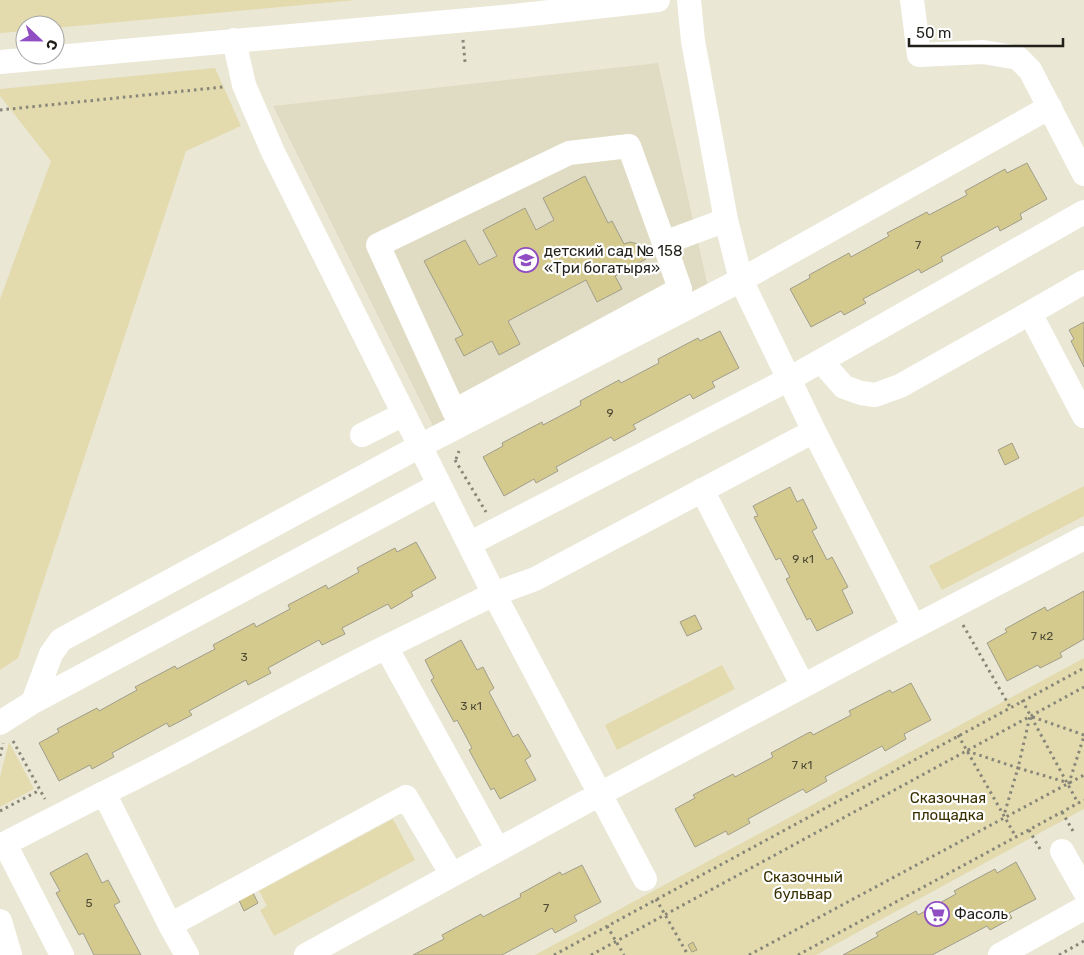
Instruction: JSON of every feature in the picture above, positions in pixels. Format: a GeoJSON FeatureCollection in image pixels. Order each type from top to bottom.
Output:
{"type":"FeatureCollection","features":[{"type":"Feature","properties":{"kind":"street"},"geometry":{"type":"LineString","coordinates":[[0,62],[234,40],[514,8],[658,0]]}},
{"type":"Feature","properties":{"kind":"street"},"geometry":{"type":"LineString","coordinates":[[689,0],[693,41],[726,220],[741,280],[814,431],[914,627]]}},
{"type":"Feature","properties":{"kind":"street"},"geometry":{"type":"LineString","coordinates":[[912,0],[919,55],[983,52],[1018,58],[1030,70],[1050,107],[1076,141],[1084,174]]}},
{"type":"Feature","properties":{"kind":"street"},"geometry":{"type":"LineString","coordinates":[[234,40],[244,85],[278,161],[494,594],[645,879]]}},
{"type":"Feature","properties":{"kind":"street"},"geometry":{"type":"LineString","coordinates":[[362,435],[412,431],[741,280],[1050,107]]}},
{"type":"Feature","properties":{"kind":"street"},"geometry":{"type":"LineString","coordinates":[[33,702],[50,654],[61,640],[412,431],[454,411],[680,290],[629,146],[569,153],[378,245],[454,411]]}},
{"type":"Feature","properties":{"kind":"street"},"geometry":{"type":"LineString","coordinates":[[469,544],[789,379],[1084,212]]}},
{"type":"Feature","properties":{"kind":"street"},"geometry":{"type":"LineString","coordinates":[[664,243],[726,220]]}},
{"type":"Feature","properties":{"kind":"street"},"geometry":{"type":"LineString","coordinates":[[821,360],[844,387],[861,393],[875,395],[900,386],[1084,282]]}},
{"type":"Feature","properties":{"kind":"street"},"geometry":{"type":"LineString","coordinates":[[1030,313],[1084,416]]}},
{"type":"Feature","properties":{"kind":"street"},"geometry":{"type":"LineString","coordinates":[[62,955],[2,845],[178,757],[284,698],[386,647],[494,594],[536,579],[814,431]]}},
{"type":"Feature","properties":{"kind":"street"},"geometry":{"type":"LineString","coordinates":[[5,733],[33,702],[436,479]]}},
{"type":"Feature","properties":{"kind":"street"},"geometry":{"type":"LineString","coordinates":[[702,490],[803,686]]}},
{"type":"Feature","properties":{"kind":"street"},"geometry":{"type":"LineString","coordinates":[[306,955],[600,794],[1084,538]]}},
{"type":"Feature","properties":{"kind":"street"},"geometry":{"type":"LineString","coordinates":[[386,647],[498,850]]}},
{"type":"Feature","properties":{"kind":"street"},"geometry":{"type":"LineString","coordinates":[[104,793],[187,955]]}},
{"type":"Feature","properties":{"kind":"street"},"geometry":{"type":"LineString","coordinates":[[170,925],[406,797],[452,875]]}},
{"type":"Feature","properties":{"kind":"street"},"geometry":{"type":"LineString","coordinates":[[1062,850],[1084,890]]}},
{"type":"Feature","properties":{"kind":"street"},"geometry":{"type":"LineString","coordinates":[[1000,955],[1084,908]]}},
{"type":"Feature","properties":{"kind":"street"},"geometry":{"type":"LineString","coordinates":[[0,921],[10,955]]}},
{"type":"Feature","properties":{"kind":"path"},"geometry":{"type":"LineString","coordinates":[[0,110],[244,85]]}},
{"type":"Feature","properties":{"kind":"path"},"geometry":{"type":"LineString","coordinates":[[436,479],[456,459],[496,530]]}},
{"type":"Feature","properties":{"kind":"path"},"geometry":{"type":"LineString","coordinates":[[953,607],[1010,707]]}},
{"type":"Feature","properties":{"kind":"path"},"geometry":{"type":"LineString","coordinates":[[554,955],[1084,668]]}},
{"type":"Feature","properties":{"kind":"path"},"geometry":{"type":"LineString","coordinates":[[591,955],[1084,687]]}},
{"type":"Feature","properties":{"kind":"path"},"geometry":{"type":"LineString","coordinates":[[1022,700],[1069,783],[1078,803]]}},
{"type":"Feature","properties":{"kind":"path"},"geometry":{"type":"LineString","coordinates":[[1030,716],[1084,735],[1069,783]]}},
{"type":"Feature","properties":{"kind":"path"},"geometry":{"type":"LineString","coordinates":[[1004,816],[1030,716]]}},
{"type":"Feature","properties":{"kind":"path"},"geometry":{"type":"LineString","coordinates":[[0,756],[5,733]]}},
{"type":"Feature","properties":{"kind":"path"},"geometry":{"type":"LineString","coordinates":[[0,811],[40,790],[5,733]]}},
{"type":"Feature","properties":{"kind":"path"},"geometry":{"type":"LineString","coordinates":[[958,735],[1016,837]]}},
{"type":"Feature","properties":{"kind":"path"},"geometry":{"type":"LineString","coordinates":[[966,751],[1069,783]]}},
{"type":"Feature","properties":{"kind":"path"},"geometry":{"type":"LineString","coordinates":[[749,955],[1004,816],[1084,775]]}},
{"type":"Feature","properties":{"kind":"path"},"geometry":{"type":"LineString","coordinates":[[798,955],[1084,800]]}},
{"type":"Feature","properties":{"kind":"path"},"geometry":{"type":"LineString","coordinates":[[645,879],[688,955]]}},
{"type":"Feature","properties":{"kind":"path"},"geometry":{"type":"LineString","coordinates":[[607,926],[624,955]]}},
{"type":"Feature","properties":{"kind":"path"},"geometry":{"type":"LineString","coordinates":[[1059,955],[1084,941]]}},
{"type":"Feature","properties":{"kind":"shaded area","name":"детский сад № 158 «Три богатыря»"},"geometry":{"type":"Polygon","coordinates":[[[658,63],[708,287],[436,432],[273,106],[658,63]]]}},
{"type":"Feature","properties":{"kind":"green space"},"geometry":{"type":"Polygon","coordinates":[[[0,0],[355,0],[65,27],[65,15],[15,15],[15,32],[0,33],[0,0]]]}},
{"type":"Feature","properties":{"kind":"green space"},"geometry":{"type":"Polygon","coordinates":[[[215,68],[241,126],[186,151],[18,658],[0,670],[0,299],[51,161],[0,96],[0,89],[215,68]]]}},
{"type":"Feature","properties":{"kind":"green space"},"geometry":{"type":"Polygon","coordinates":[[[1084,486],[1084,516],[942,590],[929,566],[1084,486]]]}},
{"type":"Feature","properties":{"kind":"green space","name":"Сказочный бульвар"},"geometry":{"type":"Polygon","coordinates":[[[1084,658],[1084,809],[816,955],[535,955],[1084,658]]]}},
{"type":"Feature","properties":{"kind":"green space"},"geometry":{"type":"Polygon","coordinates":[[[722,665],[735,689],[617,750],[605,725],[722,665]]]}},
{"type":"Feature","properties":{"kind":"green space"},"geometry":{"type":"Polygon","coordinates":[[[9,742],[34,789],[0,807],[0,777],[9,742]]]}},
{"type":"Feature","properties":{"kind":"green space"},"geometry":{"type":"Polygon","coordinates":[[[393,819],[415,860],[274,936],[260,910],[267,906],[259,891],[393,819]]]}},
{"type":"Feature","properties":{"kind":"building"},"geometry":{"type":"Polygon","coordinates":[[[1027,163],[1047,199],[1020,214],[1022,219],[1000,231],[998,226],[941,257],[943,261],[921,273],[919,269],[863,299],[866,303],[844,315],[841,311],[811,327],[790,289],[810,278],[809,275],[849,253],[851,257],[889,236],[887,233],[927,212],[929,215],[967,195],[965,191],[1005,169],[1007,173],[1027,163]]]}},
{"type":"Feature","properties":{"kind":"building"},"geometry":{"type":"Polygon","coordinates":[[[585,176],[608,223],[612,221],[624,244],[630,242],[638,244],[646,259],[615,276],[622,289],[597,302],[586,280],[508,321],[520,344],[499,355],[492,341],[464,356],[455,339],[463,335],[424,261],[465,240],[479,265],[497,256],[483,230],[525,208],[536,230],[554,220],[543,198],[585,176]]]}},
{"type":"Feature","properties":{"kind":"building"},"geometry":{"type":"Polygon","coordinates":[[[1084,322],[1084,367],[1071,341],[1074,339],[1069,330],[1084,322]]]}},
{"type":"Feature","properties":{"kind":"building"},"geometry":{"type":"Polygon","coordinates":[[[720,331],[739,368],[712,382],[715,387],[693,399],[690,394],[633,425],[636,429],[614,441],[611,437],[556,467],[558,471],[536,483],[534,479],[504,496],[483,457],[503,446],[502,443],[542,422],[543,425],[581,405],[580,401],[619,380],[621,383],[659,363],[658,359],[698,338],[700,341],[720,331]]]}},
{"type":"Feature","properties":{"kind":"building"},"geometry":{"type":"Polygon","coordinates":[[[1012,443],[1019,458],[1005,465],[998,450],[1012,443]]]}},
{"type":"Feature","properties":{"kind":"building"},"geometry":{"type":"Polygon","coordinates":[[[790,487],[797,502],[803,499],[817,528],[812,531],[827,560],[832,557],[848,587],[842,590],[853,613],[817,631],[810,618],[807,620],[786,579],[790,577],[780,558],[776,560],[754,517],[758,516],[753,506],[790,487]]]}},
{"type":"Feature","properties":{"kind":"building"},"geometry":{"type":"Polygon","coordinates":[[[416,542],[436,578],[411,592],[413,596],[391,609],[388,604],[342,628],[345,634],[322,645],[319,640],[268,668],[271,673],[248,685],[246,680],[189,711],[192,715],[169,727],[167,723],[112,753],[114,757],[92,769],[90,765],[59,781],[39,743],[59,732],[57,729],[97,708],[99,711],[137,690],[135,687],[175,666],[177,669],[215,649],[213,645],[254,623],[256,627],[290,609],[288,605],[326,585],[328,589],[359,572],[357,568],[395,548],[397,552],[416,542]]]}},
{"type":"Feature","properties":{"kind":"building"},"geometry":{"type":"Polygon","coordinates":[[[1084,591],[1084,639],[1060,653],[1062,657],[1040,668],[1038,665],[1007,681],[987,643],[1007,632],[1005,629],[1045,607],[1047,611],[1084,591]]]}},
{"type":"Feature","properties":{"kind":"building"},"geometry":{"type":"Polygon","coordinates":[[[695,615],[702,629],[687,636],[680,622],[695,615]]]}},
{"type":"Feature","properties":{"kind":"building"},"geometry":{"type":"Polygon","coordinates":[[[461,640],[477,670],[483,667],[494,688],[489,692],[513,737],[518,734],[531,756],[525,760],[536,780],[500,799],[494,788],[491,790],[469,750],[472,748],[457,720],[454,722],[431,680],[434,678],[425,660],[461,640]]]}},
{"type":"Feature","properties":{"kind":"building"},"geometry":{"type":"Polygon","coordinates":[[[911,683],[931,720],[904,734],[906,739],[885,751],[882,746],[825,777],[827,781],[806,793],[803,789],[748,819],[750,823],[728,835],[726,831],[695,847],[675,809],[695,798],[693,795],[733,774],[735,777],[773,757],[771,753],[808,733],[811,732],[813,735],[851,715],[849,711],[890,690],[892,693],[911,683]]]}},
{"type":"Feature","properties":{"kind":"building"},"geometry":{"type":"Polygon","coordinates":[[[87,853],[102,883],[108,880],[120,902],[114,905],[141,955],[94,955],[83,933],[79,935],[56,893],[60,891],[50,873],[87,853]]]}},
{"type":"Feature","properties":{"kind":"building"},"geometry":{"type":"Polygon","coordinates":[[[1016,862],[1036,899],[1009,913],[1012,918],[990,930],[987,926],[932,955],[843,955],[878,936],[876,933],[916,911],[918,915],[956,894],[954,891],[995,869],[997,873],[1016,862]]]}},
{"type":"Feature","properties":{"kind":"building"},"geometry":{"type":"Polygon","coordinates":[[[582,865],[601,902],[574,916],[577,921],[555,933],[552,928],[502,955],[413,955],[444,939],[442,935],[481,914],[483,917],[521,897],[520,894],[560,872],[562,875],[582,865]]]}},
{"type":"Feature","properties":{"kind":"building"},"geometry":{"type":"Polygon","coordinates":[[[251,889],[258,903],[244,911],[237,896],[251,889]]]}},
{"type":"Feature","properties":{"kind":"building"},"geometry":{"type":"Polygon","coordinates":[[[693,942],[697,950],[692,952],[688,945],[693,942]]]}},
{"type":"Feature","properties":{"kind":"place","name":"детский сад № 158 «Три богатыря»"},"geometry":{"type":"Point","coordinates":[526,260]}},
{"type":"Feature","properties":{"kind":"place","name":"Фасоль"},"geometry":{"type":"Point","coordinates":[937,914]}},
{"type":"Feature","properties":{"kind":"park label","name":"Сказочная площадка"},"geometry":{"type":"Point","coordinates":[948,806]}}]}
